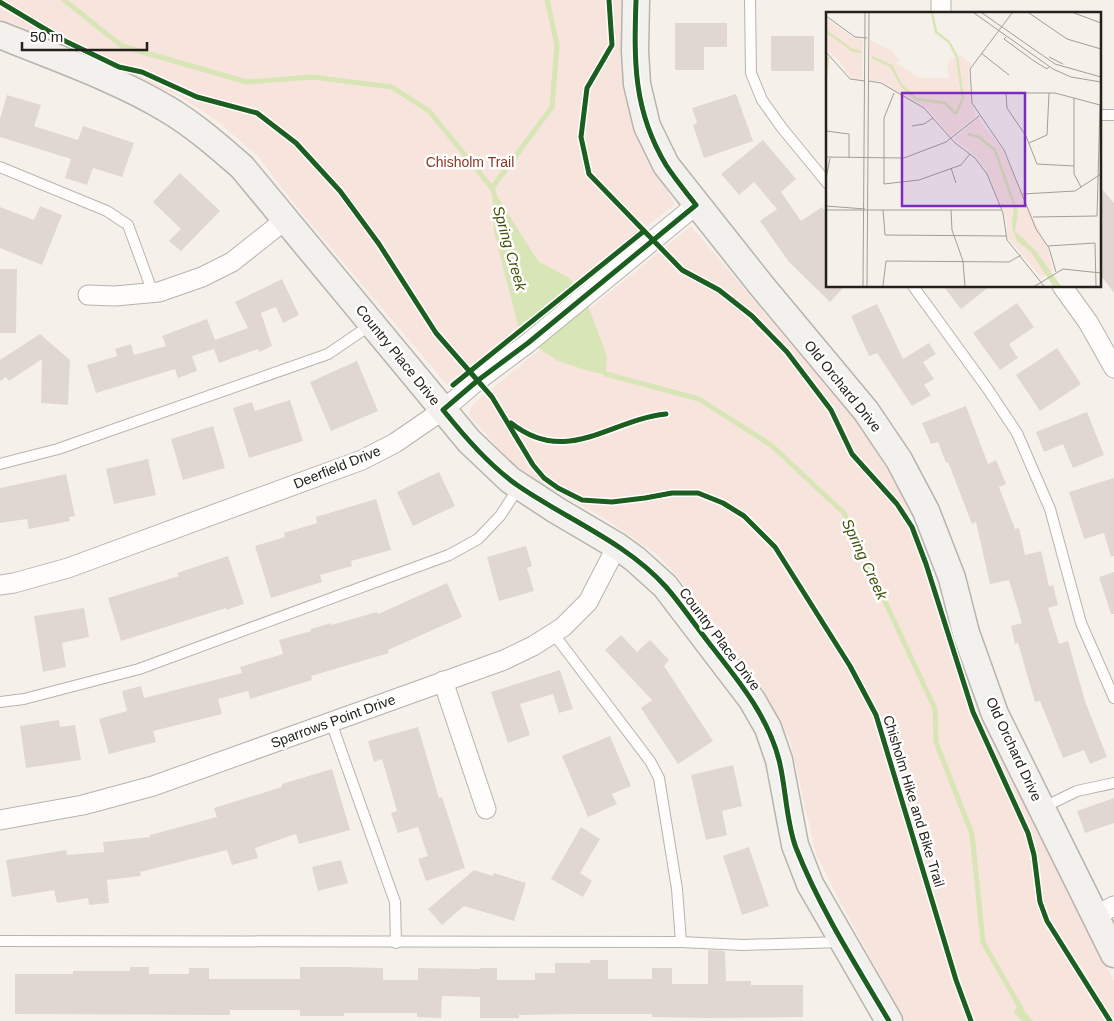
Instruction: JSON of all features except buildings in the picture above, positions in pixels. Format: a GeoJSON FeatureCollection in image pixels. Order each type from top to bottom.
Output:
{"type":"FeatureCollection","features":[{"type":"Feature","properties":{"kind":"street","name":"Old Orchard Drive"},"geometry":{"type":"LineString","coordinates":[[636,0],[635,51],[637,84],[647,126],[666,165],[696,205],[866,411],[899,460],[926,511],[952,578],[966,633],[995,714],[1042,809],[1104,911],[1114,954]]}},
{"type":"Feature","properties":{"kind":"street","name":"Country Place Drive"},"geometry":{"type":"LineString","coordinates":[[0,35],[123,87],[168,109],[203,134],[242,167],[373,323],[468,441],[510,480],[617,546],[635,559],[665,586],[752,700],[768,728],[779,760],[795,845],[810,884],[889,1021]]}},
{"type":"Feature","properties":{"kind":"street","name":"Deerfield Drive"},"geometry":{"type":"LineString","coordinates":[[0,585],[68,568],[362,460],[395,443],[443,410],[477,381],[528,343],[696,205]]}},
{"type":"Feature","properties":{"kind":"street"},"geometry":{"type":"LineString","coordinates":[[88,295],[116,296],[154,293],[202,277],[232,262],[285,220]]}},
{"type":"Feature","properties":{"kind":"street"},"geometry":{"type":"LineString","coordinates":[[1063,288],[1088,322],[1114,368]]}},
{"type":"Feature","properties":{"kind":"street","name":"Sparrows Point Drive"},"geometry":{"type":"LineString","coordinates":[[0,820],[83,805],[153,786],[504,660],[533,646],[563,627],[588,602],[617,546]]}},
{"type":"Feature","properties":{"kind":"street"},"geometry":{"type":"LineString","coordinates":[[443,681],[486,809]]}},
{"type":"Feature","properties":{"kind":"lane"},"geometry":{"type":"LineString","coordinates":[[750,0],[751,73],[762,100],[782,128],[826,182]]}},
{"type":"Feature","properties":{"kind":"lane"},"geometry":{"type":"LineString","coordinates":[[0,167],[107,211],[128,225],[154,293]]}},
{"type":"Feature","properties":{"kind":"lane"},"geometry":{"type":"LineString","coordinates":[[914,288],[1017,433],[1050,509],[1082,623],[1114,698]]}},
{"type":"Feature","properties":{"kind":"lane"},"geometry":{"type":"LineString","coordinates":[[0,464],[58,449],[328,354],[373,323]]}},
{"type":"Feature","properties":{"kind":"lane"},"geometry":{"type":"LineString","coordinates":[[0,702],[24,699],[139,669],[449,555],[478,539],[500,516],[519,486]]}},
{"type":"Feature","properties":{"kind":"lane"},"geometry":{"type":"LineString","coordinates":[[553,633],[650,761],[659,778],[677,889],[680,942]]}},
{"type":"Feature","properties":{"kind":"lane"},"geometry":{"type":"LineString","coordinates":[[331,722],[395,902],[396,943]]}},
{"type":"Feature","properties":{"kind":"lane"},"geometry":{"type":"LineString","coordinates":[[1042,809],[1078,791],[1114,783]]}},
{"type":"Feature","properties":{"kind":"lane"},"geometry":{"type":"LineString","coordinates":[[0,942],[680,942],[743,945],[843,942]]}},
{"type":"Feature","properties":{"kind":"green space","name":"Chisholm Trail"},"geometry":{"type":"Polygon","coordinates":[[[0,0],[622,0],[623,56],[655,171],[675,204],[447,385],[299,210],[257,155],[216,120],[177,95],[0,20],[0,0]]]}},
{"type":"Feature","properties":{"kind":"green space"},"geometry":{"type":"Polygon","coordinates":[[[691,226],[862,428],[901,493],[972,690],[1028,813],[1114,981],[1114,1021],[905,1021],[816,854],[790,740],[760,684],[684,584],[658,555],[601,516],[535,481],[510,461],[469,415],[472,405],[691,226]]]}},
{"type":"Feature","properties":{"kind":"water"},"geometry":{"type":"Polygon","coordinates":[[[492,188],[538,261],[569,278],[584,295],[607,356],[606,374],[592,372],[558,361],[528,341],[518,326],[494,231],[492,188]]]}},
{"type":"Feature","properties":{"kind":"water"},"geometry":{"type":"Polygon","coordinates":[[[1018,1004],[1033,1021],[1022,1021],[1014,1013],[1018,1004]]]}},
{"type":"Feature","properties":{"kind":"waterway","name":"Spring Creek"},"geometry":{"type":"LineString","coordinates":[[64,0],[122,46],[247,82],[312,77],[392,87],[429,111],[492,188],[494,193]]}},
{"type":"Feature","properties":{"kind":"waterway","name":"Spring Creek"},"geometry":{"type":"LineString","coordinates":[[492,188],[552,107],[557,45],[547,0]]}},
{"type":"Feature","properties":{"kind":"waterway","name":"Spring Creek"},"geometry":{"type":"LineString","coordinates":[[601,369],[606,374],[699,399],[771,445],[844,513],[935,709],[936,742],[972,834],[983,942],[1021,1009]]}},
{"type":"Feature","properties":{"kind":"cycle path"},"geometry":{"type":"LineString","coordinates":[[609,0],[612,45],[587,88],[581,137],[589,174],[682,270],[719,290],[752,316],[787,352],[831,410],[852,454],[897,504],[912,527],[926,564],[973,712],[1028,833],[1034,855],[1040,902],[1047,921],[1110,1021]]}},
{"type":"Feature","properties":{"kind":"cycle path"},"geometry":{"type":"LineString","coordinates":[[636,0],[635,44],[641,105],[655,145],[666,165],[696,205],[443,410],[478,450],[517,485],[614,544],[650,571],[677,600],[740,684],[759,712],[774,743],[779,760],[793,838],[806,871],[839,936],[889,1021]]}},
{"type":"Feature","properties":{"kind":"cycle path","name":"Chisholm Hike and Bike Trail"},"geometry":{"type":"LineString","coordinates":[[0,2],[65,41],[119,67],[142,72],[197,97],[257,113],[296,143],[340,191],[379,244],[436,333],[492,397],[533,465],[544,478],[558,488],[582,500],[612,502],[672,493],[698,493],[723,503],[744,516],[775,547],[850,666],[876,715],[956,980],[971,1021]]}},
{"type":"Feature","properties":{"kind":"cycle path"},"geometry":{"type":"LineString","coordinates":[[453,385],[644,231]]}},
{"type":"Feature","properties":{"kind":"cycle path"},"geometry":{"type":"LineString","coordinates":[[511,423],[531,435],[551,441],[570,441],[645,418],[666,414]]}}]}
